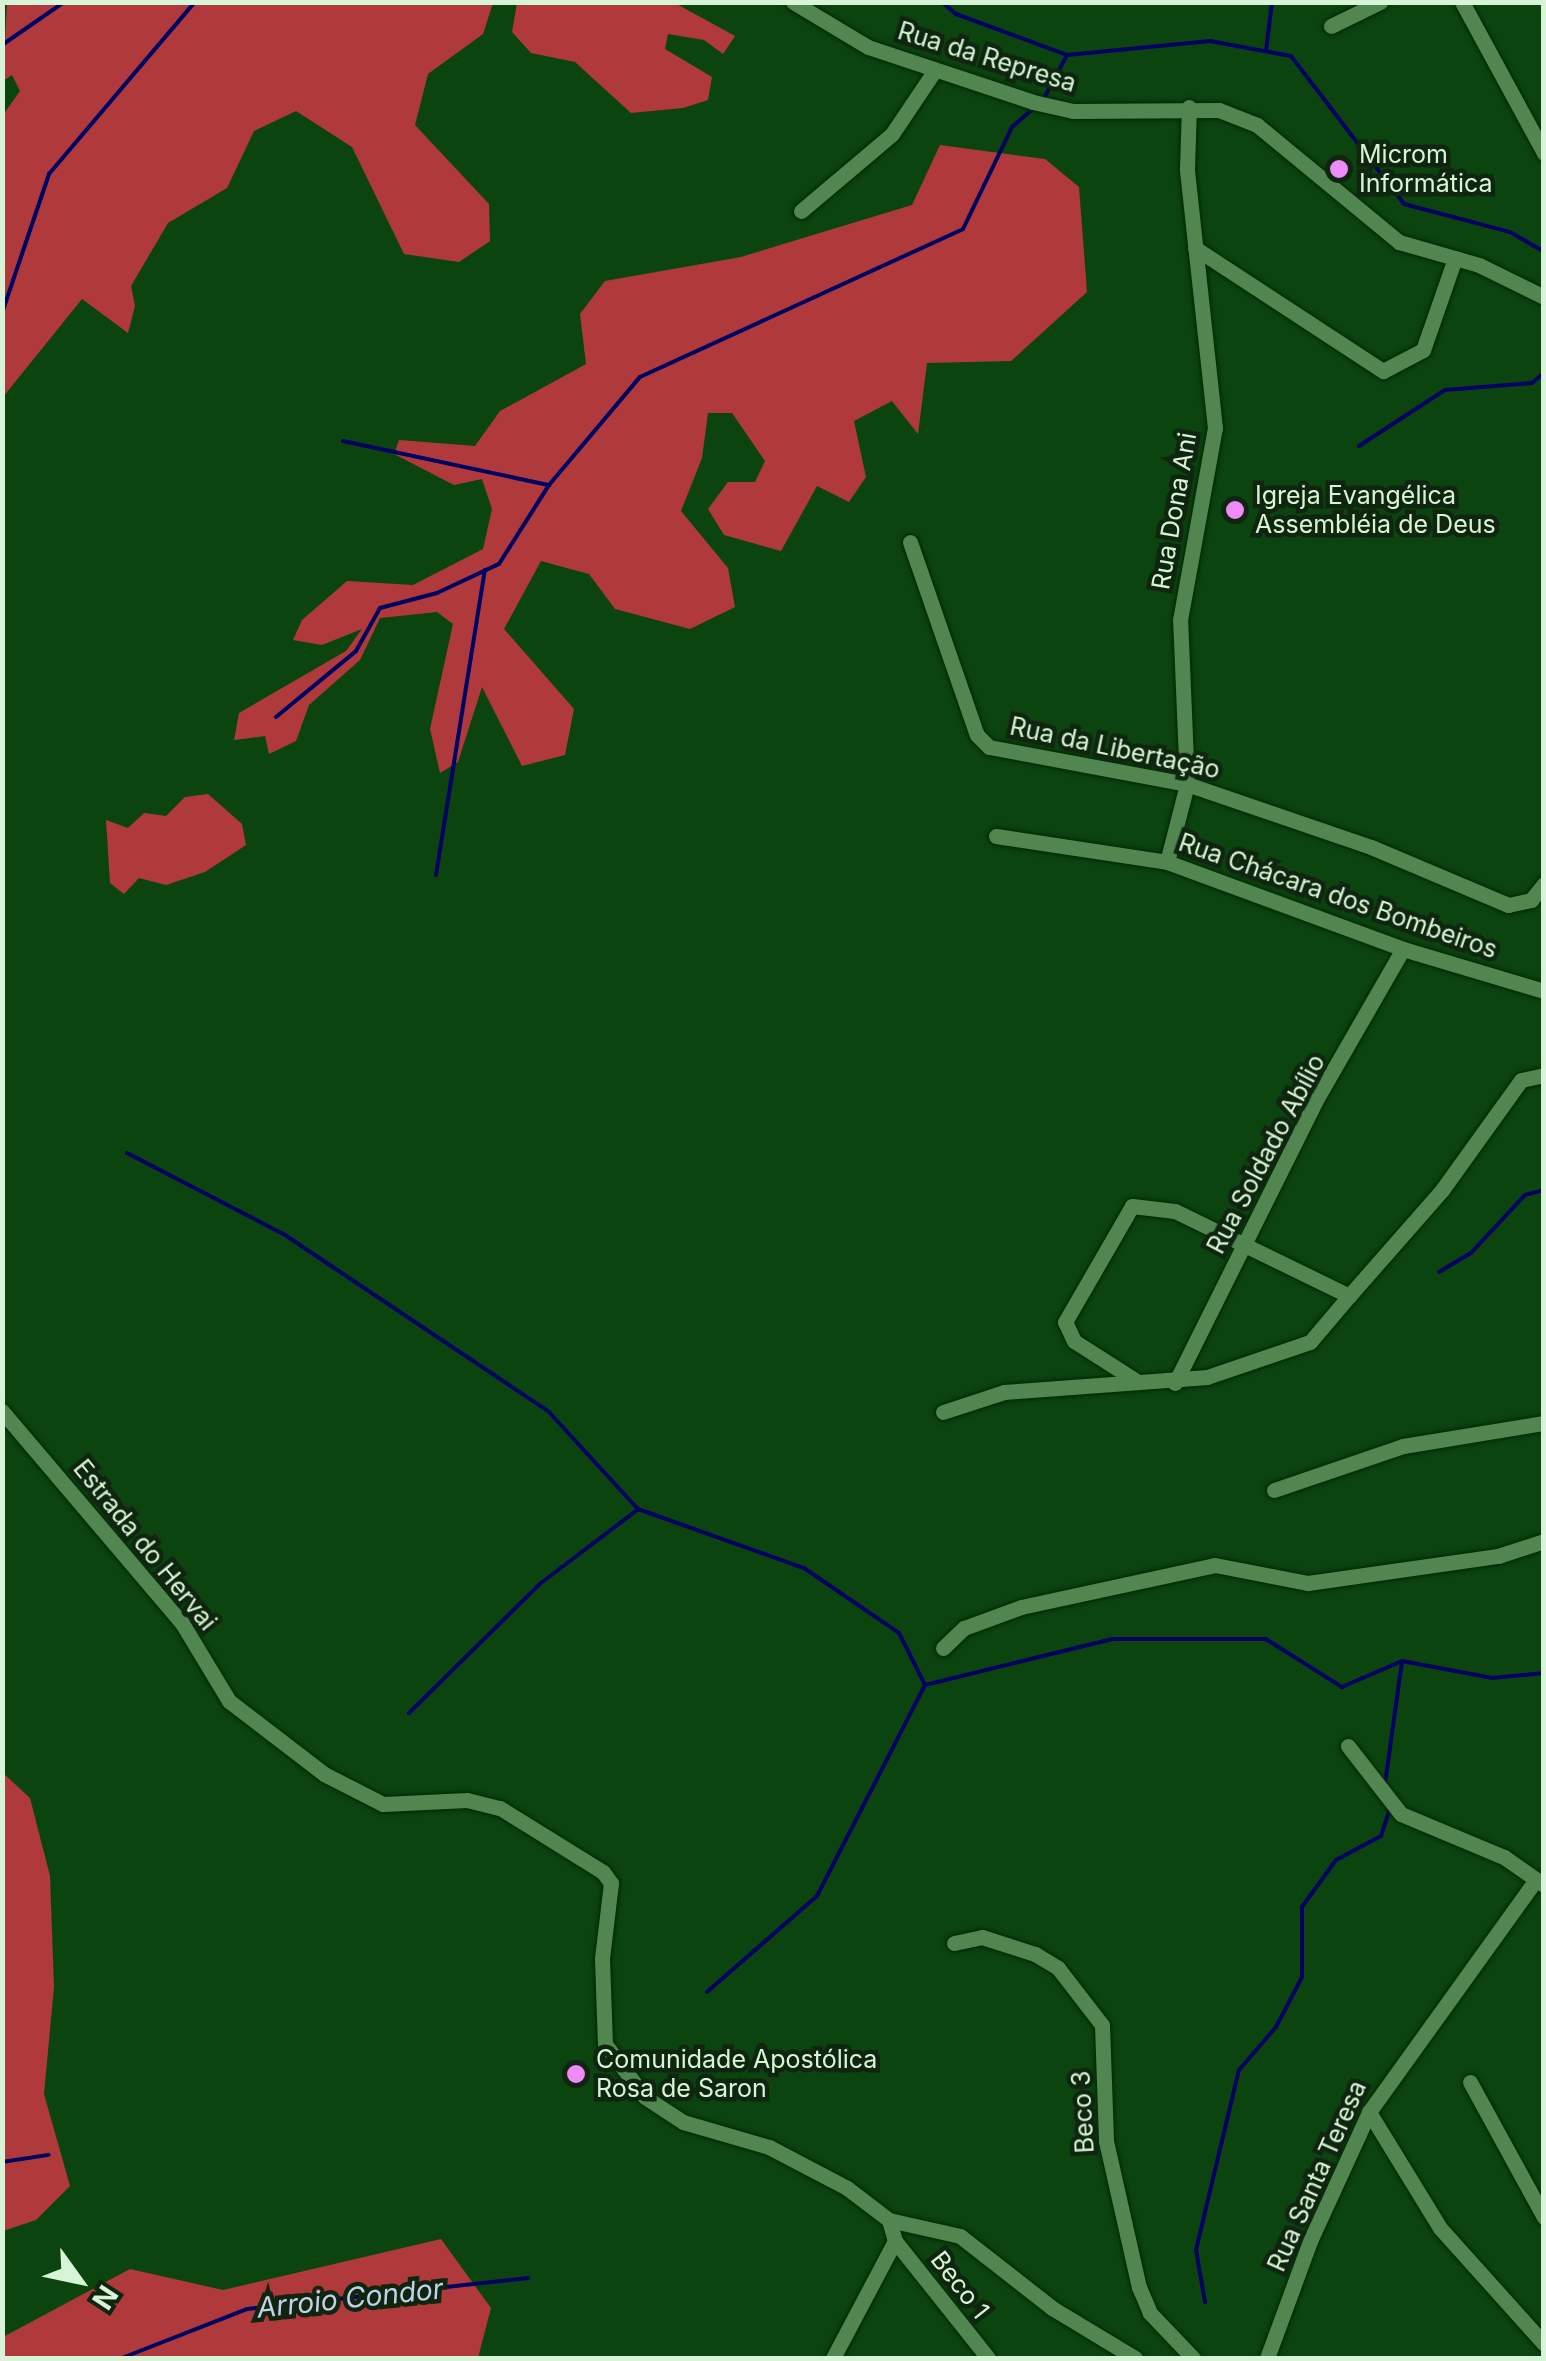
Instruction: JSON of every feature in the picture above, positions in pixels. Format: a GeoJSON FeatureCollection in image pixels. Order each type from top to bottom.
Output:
{"type":"FeatureCollection","features":[{"type":"Feature","properties":{"kind":"street","name":"Rua da Represa"},"geometry":{"type":"LineString","coordinates":[[793,2],[868,47],[1073,111],[1190,107],[1257,125],[1399,242],[1455,258],[1544,297]]}},
{"type":"Feature","properties":{"kind":"street"},"geometry":{"type":"LineString","coordinates":[[1331,26],[1380,2]]}},
{"type":"Feature","properties":{"kind":"street"},"geometry":{"type":"LineString","coordinates":[[1462,2],[1544,153]]}},
{"type":"Feature","properties":{"kind":"street"},"geometry":{"type":"LineString","coordinates":[[801,210],[892,134],[935,70]]}},
{"type":"Feature","properties":{"kind":"street","name":"Rua Dona Ani"},"geometry":{"type":"LineString","coordinates":[[1167,862],[1186,784],[1180,620],[1215,428],[1187,170],[1190,107]]}},
{"type":"Feature","properties":{"kind":"street"},"geometry":{"type":"LineString","coordinates":[[1196,248],[1382,371],[1423,350],[1455,258]]}},
{"type":"Feature","properties":{"kind":"street","name":"Rua da Libertação"},"geometry":{"type":"LineString","coordinates":[[910,542],[977,735],[990,747],[1186,784],[1371,847],[1508,905],[1531,900],[1544,884]]}},
{"type":"Feature","properties":{"kind":"street","name":"Rua Chácara dos Bombeiros"},"geometry":{"type":"LineString","coordinates":[[996,836],[1167,862],[1403,949],[1544,991]]}},
{"type":"Feature","properties":{"kind":"street","name":"Rua Soldado Abílio"},"geometry":{"type":"LineString","coordinates":[[1175,1383],[1316,1100],[1403,949]]}},
{"type":"Feature","properties":{"kind":"street"},"geometry":{"type":"LineString","coordinates":[[943,1412],[1004,1392],[1136,1380],[1175,1383],[1297,1349],[1442,1190],[1521,1080],[1544,1075]]}},
{"type":"Feature","properties":{"kind":"street"},"geometry":{"type":"LineString","coordinates":[[1136,1380],[1074,1342],[1066,1322],[1132,1206],[1175,1211],[1248,1242],[1349,1296]]}},
{"type":"Feature","properties":{"kind":"street","name":"Estrada do Hervai"},"geometry":{"type":"LineString","coordinates":[[2,1411],[182,1624],[230,1701],[245,1713],[363,1798],[407,1806],[467,1800],[500,1808],[590,1859],[611,1882],[602,1959],[606,2044],[625,2075],[683,2122],[769,2147],[848,2188],[889,2220]]}},
{"type":"Feature","properties":{"kind":"street"},"geometry":{"type":"LineString","coordinates":[[1274,1490],[1416,1442],[1544,1423]]}},
{"type":"Feature","properties":{"kind":"street"},"geometry":{"type":"LineString","coordinates":[[943,1648],[964,1628],[1022,1607],[1215,1566],[1308,1584],[1498,1556],[1544,1541]]}},
{"type":"Feature","properties":{"kind":"street"},"geometry":{"type":"LineString","coordinates":[[1348,1746],[1401,1814],[1504,1857],[1540,1882]]}},
{"type":"Feature","properties":{"kind":"street","name":"Rua Santa Teresa"},"geometry":{"type":"LineString","coordinates":[[1267,2358],[1310,2241],[1369,2112],[1540,1882]]}},
{"type":"Feature","properties":{"kind":"street","name":"Beco 3"},"geometry":{"type":"LineString","coordinates":[[954,1942],[982,1936],[1035,1954],[1058,1968],[1102,2025],[1106,2141],[1140,2287],[1150,2314],[1193,2358]]}},
{"type":"Feature","properties":{"kind":"street"},"geometry":{"type":"LineString","coordinates":[[1470,2082],[1544,2218]]}},
{"type":"Feature","properties":{"kind":"street"},"geometry":{"type":"LineString","coordinates":[[1369,2112],[1440,2228],[1544,2344]]}},
{"type":"Feature","properties":{"kind":"street"},"geometry":{"type":"LineString","coordinates":[[833,2358],[895,2242],[889,2220],[960,2236],[1052,2308],[1135,2358]]}},
{"type":"Feature","properties":{"kind":"street","name":"Beco 1"},"geometry":{"type":"LineString","coordinates":[[895,2242],[988,2358]]}},
{"type":"Feature","properties":{"kind":"shaded area"},"geometry":{"type":"Polygon","coordinates":[[[7,2],[493,3],[483,34],[428,74],[415,125],[489,204],[490,241],[459,262],[404,254],[352,147],[296,111],[254,131],[227,188],[168,223],[131,286],[135,306],[128,333],[82,299],[3,397],[3,115],[20,91],[12,75],[3,81],[7,2]]]}},
{"type":"Feature","properties":{"kind":"shaded area"},"geometry":{"type":"Polygon","coordinates":[[[673,2],[735,36],[723,54],[704,40],[668,34],[665,49],[712,77],[708,100],[683,108],[631,113],[575,62],[531,53],[512,32],[517,3],[673,2]]]}},
{"type":"Feature","properties":{"kind":"shaded area"},"geometry":{"type":"Polygon","coordinates":[[[940,145],[1045,159],[1079,187],[1087,292],[1011,361],[927,363],[918,434],[892,401],[854,421],[866,477],[849,502],[817,486],[781,551],[724,535],[708,509],[728,482],[755,482],[765,461],[732,413],[708,413],[702,458],[681,511],[728,568],[735,607],[690,629],[615,609],[589,574],[541,561],[504,629],[574,709],[565,755],[522,766],[482,687],[458,762],[440,773],[430,729],[453,624],[437,612],[380,618],[360,660],[309,705],[296,741],[269,754],[265,736],[234,740],[239,713],[346,651],[362,629],[322,645],[293,640],[302,620],[347,581],[413,585],[483,549],[492,509],[482,479],[454,485],[394,454],[399,440],[475,446],[500,411],[586,364],[580,314],[605,281],[741,257],[912,205],[940,145]]]}},
{"type":"Feature","properties":{"kind":"shaded area"},"geometry":{"type":"Polygon","coordinates":[[[208,794],[242,824],[246,845],[205,872],[166,885],[139,878],[124,894],[110,883],[106,820],[128,828],[144,813],[166,816],[185,797],[208,794]]]}},
{"type":"Feature","properties":{"kind":"shaded area"},"geometry":{"type":"Polygon","coordinates":[[[3,1773],[30,1798],[50,1876],[54,1987],[44,2094],[70,2186],[36,2220],[3,2231],[3,1773]]]}},
{"type":"Feature","properties":{"kind":"shaded area"},"geometry":{"type":"Polygon","coordinates":[[[441,2239],[491,2308],[478,2358],[3,2358],[3,2337],[130,2269],[223,2290],[441,2239]]]}},
{"type":"Feature","properties":{"kind":"waterway"},"geometry":{"type":"LineString","coordinates":[[2,45],[64,2]]}},
{"type":"Feature","properties":{"kind":"waterway"},"geometry":{"type":"LineString","coordinates":[[2,313],[49,174],[195,2]]}},
{"type":"Feature","properties":{"kind":"waterway"},"geometry":{"type":"LineString","coordinates":[[942,2],[956,14],[1067,55],[1210,41],[1291,56],[1404,204],[1510,232],[1544,252]]}},
{"type":"Feature","properties":{"kind":"waterway"},"geometry":{"type":"LineString","coordinates":[[1266,51],[1272,2]]}},
{"type":"Feature","properties":{"kind":"waterway"},"geometry":{"type":"LineString","coordinates":[[1043,100],[1067,55]]}},
{"type":"Feature","properties":{"kind":"waterway"},"geometry":{"type":"LineString","coordinates":[[276,717],[356,651],[380,608],[437,593],[499,564],[549,485],[640,377],[963,229],[1012,127],[1036,106]]}},
{"type":"Feature","properties":{"kind":"waterway"},"geometry":{"type":"LineString","coordinates":[[1359,446],[1445,390],[1532,383],[1544,373]]}},
{"type":"Feature","properties":{"kind":"waterway"},"geometry":{"type":"LineString","coordinates":[[343,441],[549,485]]}},
{"type":"Feature","properties":{"kind":"waterway"},"geometry":{"type":"LineString","coordinates":[[436,875],[485,570]]}},
{"type":"Feature","properties":{"kind":"waterway"},"geometry":{"type":"LineString","coordinates":[[127,1153],[285,1235],[549,1412],[638,1509],[804,1568],[899,1633],[925,1685],[1112,1639],[1266,1639],[1342,1687],[1402,1661],[1492,1678],[1544,1673]]}},
{"type":"Feature","properties":{"kind":"waterway"},"geometry":{"type":"LineString","coordinates":[[1439,1272],[1471,1253],[1525,1195],[1544,1190]]}},
{"type":"Feature","properties":{"kind":"waterway"},"geometry":{"type":"LineString","coordinates":[[409,1713],[541,1583],[637,1510]]}},
{"type":"Feature","properties":{"kind":"waterway"},"geometry":{"type":"LineString","coordinates":[[1385,1784],[1402,1661]]}},
{"type":"Feature","properties":{"kind":"waterway"},"geometry":{"type":"LineString","coordinates":[[707,1992],[817,1896],[925,1685]]}},
{"type":"Feature","properties":{"kind":"waterway"},"geometry":{"type":"LineString","coordinates":[[1205,2302],[1196,2250],[1239,2070],[1276,2027],[1302,1977],[1302,1907],[1336,1860],[1381,1836],[1390,1808]]}},
{"type":"Feature","properties":{"kind":"waterway"},"geometry":{"type":"LineString","coordinates":[[2,2162],[48,2155]]}},
{"type":"Feature","properties":{"kind":"waterway","name":"Arroio Condor"},"geometry":{"type":"LineString","coordinates":[[122,2358],[247,2309],[528,2278]]}},
{"type":"Feature","properties":{"kind":"place","name":"Microm Informática"},"geometry":{"type":"Point","coordinates":[1339,169]}},
{"type":"Feature","properties":{"kind":"place","name":"Igreja Evangélica Assembléia de Deus"},"geometry":{"type":"Point","coordinates":[1235,510]}},
{"type":"Feature","properties":{"kind":"place","name":"Comunidade Apostólica Rosa de Saron"},"geometry":{"type":"Point","coordinates":[576,2074]}}]}
